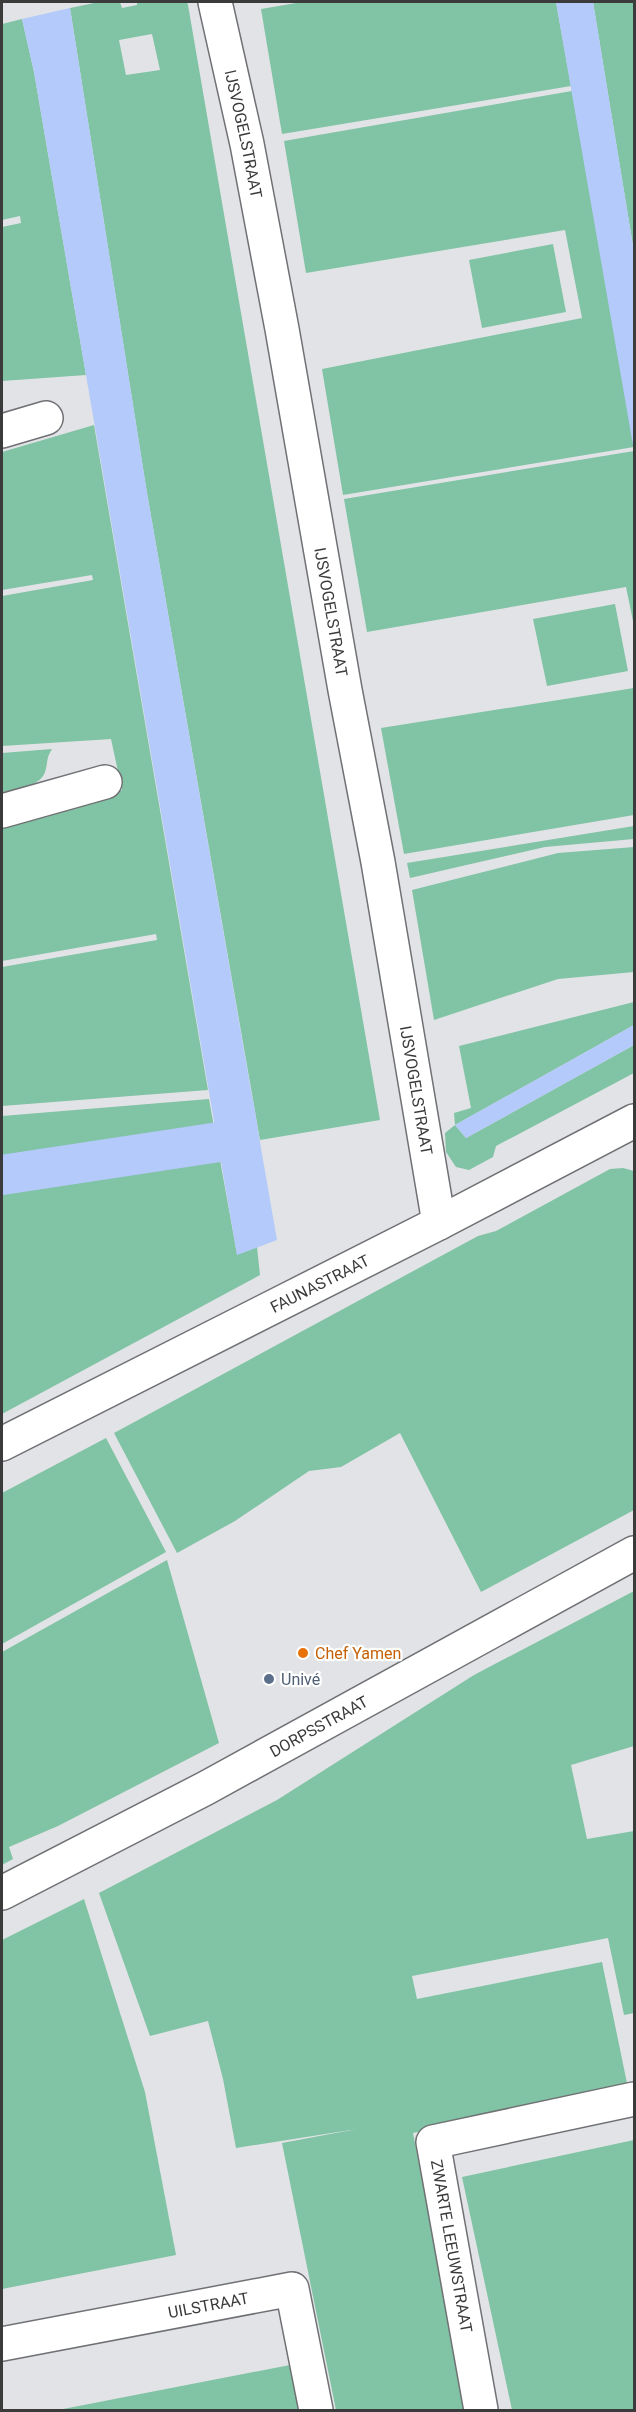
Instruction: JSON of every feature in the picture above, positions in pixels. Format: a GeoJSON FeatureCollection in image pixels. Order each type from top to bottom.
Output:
{"type":"FeatureCollection","features":[{"type":"Feature","properties":{"kind":"street","name":"IJSVOGELSTRAAT"},"geometry":{"type":"LineString","coordinates":[[215,2],[247,144],[282,329],[334,632],[378,862],[439,1223]]}},
{"type":"Feature","properties":{"kind":"street"},"geometry":{"type":"LineString","coordinates":[[2,431],[46,418]]}},
{"type":"Feature","properties":{"kind":"street"},"geometry":{"type":"LineString","coordinates":[[2,811],[105,782]]}},
{"type":"Feature","properties":{"kind":"street","name":"FAUNASTRAAT"},"geometry":{"type":"LineString","coordinates":[[2,1444],[439,1223],[634,1121]]}},
{"type":"Feature","properties":{"kind":"street","name":"DORPSSTRAAT"},"geometry":{"type":"LineString","coordinates":[[2,1893],[207,1788],[634,1553]]}},
{"type":"Feature","properties":{"kind":"street","name":"ZWARTE LEEUWSTRAAT"},"geometry":{"type":"LineString","coordinates":[[482,2410],[433,2142],[634,2099]]}},
{"type":"Feature","properties":{"kind":"street","name":"UILSTRAAT"},"geometry":{"type":"LineString","coordinates":[[2,2344],[292,2289],[316,2410]]}},
{"type":"Feature","properties":{"kind":"green space"},"geometry":{"type":"Polygon","coordinates":[[[99,2],[120,2],[122,8],[137,5],[137,2],[187,2],[188,5],[380,1120],[260,1140],[147,493],[70,8],[99,2]],[[152,34],[119,40],[126,75],[160,70],[152,34]]]}},
{"type":"Feature","properties":{"kind":"green space"},"geometry":{"type":"Polygon","coordinates":[[[302,2],[556,2],[571,86],[282,134],[261,9],[302,2]]]}},
{"type":"Feature","properties":{"kind":"green space"},"geometry":{"type":"Polygon","coordinates":[[[593,2],[634,2],[634,252],[593,2]]]}},
{"type":"Feature","properties":{"kind":"green space"},"geometry":{"type":"Polygon","coordinates":[[[22,19],[34,72],[86,375],[2,381],[2,227],[21,223],[20,216],[2,220],[2,24],[22,19]]]}},
{"type":"Feature","properties":{"kind":"green space"},"geometry":{"type":"Polygon","coordinates":[[[572,91],[634,447],[343,495],[322,369],[582,318],[565,230],[306,273],[284,141],[572,91]]]}},
{"type":"Feature","properties":{"kind":"green space"},"geometry":{"type":"Polygon","coordinates":[[[553,244],[566,312],[482,328],[469,260],[553,244]]]}},
{"type":"Feature","properties":{"kind":"green space"},"geometry":{"type":"Polygon","coordinates":[[[94,425],[208,1090],[2,1106],[2,967],[157,940],[156,934],[2,961],[2,825],[122,790],[111,739],[2,746],[2,596],[93,580],[92,575],[2,590],[2,452],[94,425]]]}},
{"type":"Feature","properties":{"kind":"green space"},"geometry":{"type":"Polygon","coordinates":[[[634,451],[634,626],[626,587],[367,632],[344,499],[634,451]]]}},
{"type":"Feature","properties":{"kind":"green space"},"geometry":{"type":"Polygon","coordinates":[[[615,604],[628,671],[547,686],[533,619],[615,604]]]}},
{"type":"Feature","properties":{"kind":"green space"},"geometry":{"type":"Polygon","coordinates":[[[634,688],[634,815],[404,854],[381,728],[634,688]]]}},
{"type":"Feature","properties":{"kind":"green space"},"geometry":{"type":"Polygon","coordinates":[[[52,749],[45,772],[38,781],[2,792],[2,753],[52,749]]]}},
{"type":"Feature","properties":{"kind":"green space"},"geometry":{"type":"Polygon","coordinates":[[[634,826],[634,839],[545,847],[410,878],[407,863],[634,826]]]}},
{"type":"Feature","properties":{"kind":"green space"},"geometry":{"type":"Polygon","coordinates":[[[634,847],[634,972],[558,979],[434,1020],[412,890],[558,853],[634,847]]]}},
{"type":"Feature","properties":{"kind":"green space"},"geometry":{"type":"Polygon","coordinates":[[[634,1002],[634,1025],[455,1125],[454,1113],[471,1108],[459,1046],[634,1002]]]}},
{"type":"Feature","properties":{"kind":"green space"},"geometry":{"type":"Polygon","coordinates":[[[634,1045],[634,1073],[496,1146],[493,1157],[469,1170],[456,1167],[446,1152],[445,1133],[455,1125],[466,1138],[634,1045]]]}},
{"type":"Feature","properties":{"kind":"green space"},"geometry":{"type":"Polygon","coordinates":[[[209,1099],[237,1254],[257,1247],[260,1275],[2,1414],[2,1116],[209,1099]]]}},
{"type":"Feature","properties":{"kind":"green space"},"geometry":{"type":"Polygon","coordinates":[[[623,1168],[634,1171],[634,1510],[481,1592],[400,1433],[341,1467],[309,1471],[235,1521],[177,1553],[114,1433],[478,1236],[496,1231],[610,1169],[623,1168]]]}},
{"type":"Feature","properties":{"kind":"green space"},"geometry":{"type":"Polygon","coordinates":[[[106,1438],[166,1552],[2,1644],[2,1493],[106,1438]]]}},
{"type":"Feature","properties":{"kind":"green space"},"geometry":{"type":"Polygon","coordinates":[[[167,1560],[219,1743],[58,1826],[9,1847],[13,1859],[2,1865],[2,1652],[167,1560]]]}},
{"type":"Feature","properties":{"kind":"green space"},"geometry":{"type":"Polygon","coordinates":[[[634,1591],[634,1746],[571,1765],[587,1839],[634,1831],[634,2013],[624,2015],[608,1938],[412,1976],[417,1999],[602,1962],[628,2088],[413,2133],[468,2410],[336,2410],[282,2143],[357,2129],[236,2148],[223,2079],[208,2021],[150,2036],[99,1893],[277,1800],[474,1675],[634,1591]]]}},
{"type":"Feature","properties":{"kind":"green space"},"geometry":{"type":"Polygon","coordinates":[[[84,1899],[145,2092],[176,2255],[2,2289],[2,1940],[84,1899]]]}},
{"type":"Feature","properties":{"kind":"green space"},"geometry":{"type":"Polygon","coordinates":[[[634,2140],[634,2410],[512,2410],[462,2177],[634,2140]]]}},
{"type":"Feature","properties":{"kind":"green space"},"geometry":{"type":"Polygon","coordinates":[[[290,2365],[299,2410],[58,2410],[290,2365]]]}},
{"type":"Feature","properties":{"kind":"water"},"geometry":{"type":"Polygon","coordinates":[[[556,2],[593,2],[634,252],[634,451],[556,2]]]}},
{"type":"Feature","properties":{"kind":"water"},"geometry":{"type":"Polygon","coordinates":[[[70,8],[147,493],[277,1240],[237,1255],[34,72],[22,19],[70,8]]]}},
{"type":"Feature","properties":{"kind":"water"},"geometry":{"type":"Polygon","coordinates":[[[634,1025],[634,1045],[466,1138],[455,1125],[634,1025]]]}},
{"type":"Feature","properties":{"kind":"waterway"},"geometry":{"type":"LineString","coordinates":[[2,1175],[239,1139],[234,1107]]}},
{"type":"Feature","properties":{"kind":"place","name":"Chef Yamen"},"geometry":{"type":"Point","coordinates":[303,1653]}},
{"type":"Feature","properties":{"kind":"place","name":"Univé"},"geometry":{"type":"Point","coordinates":[269,1679]}}]}
